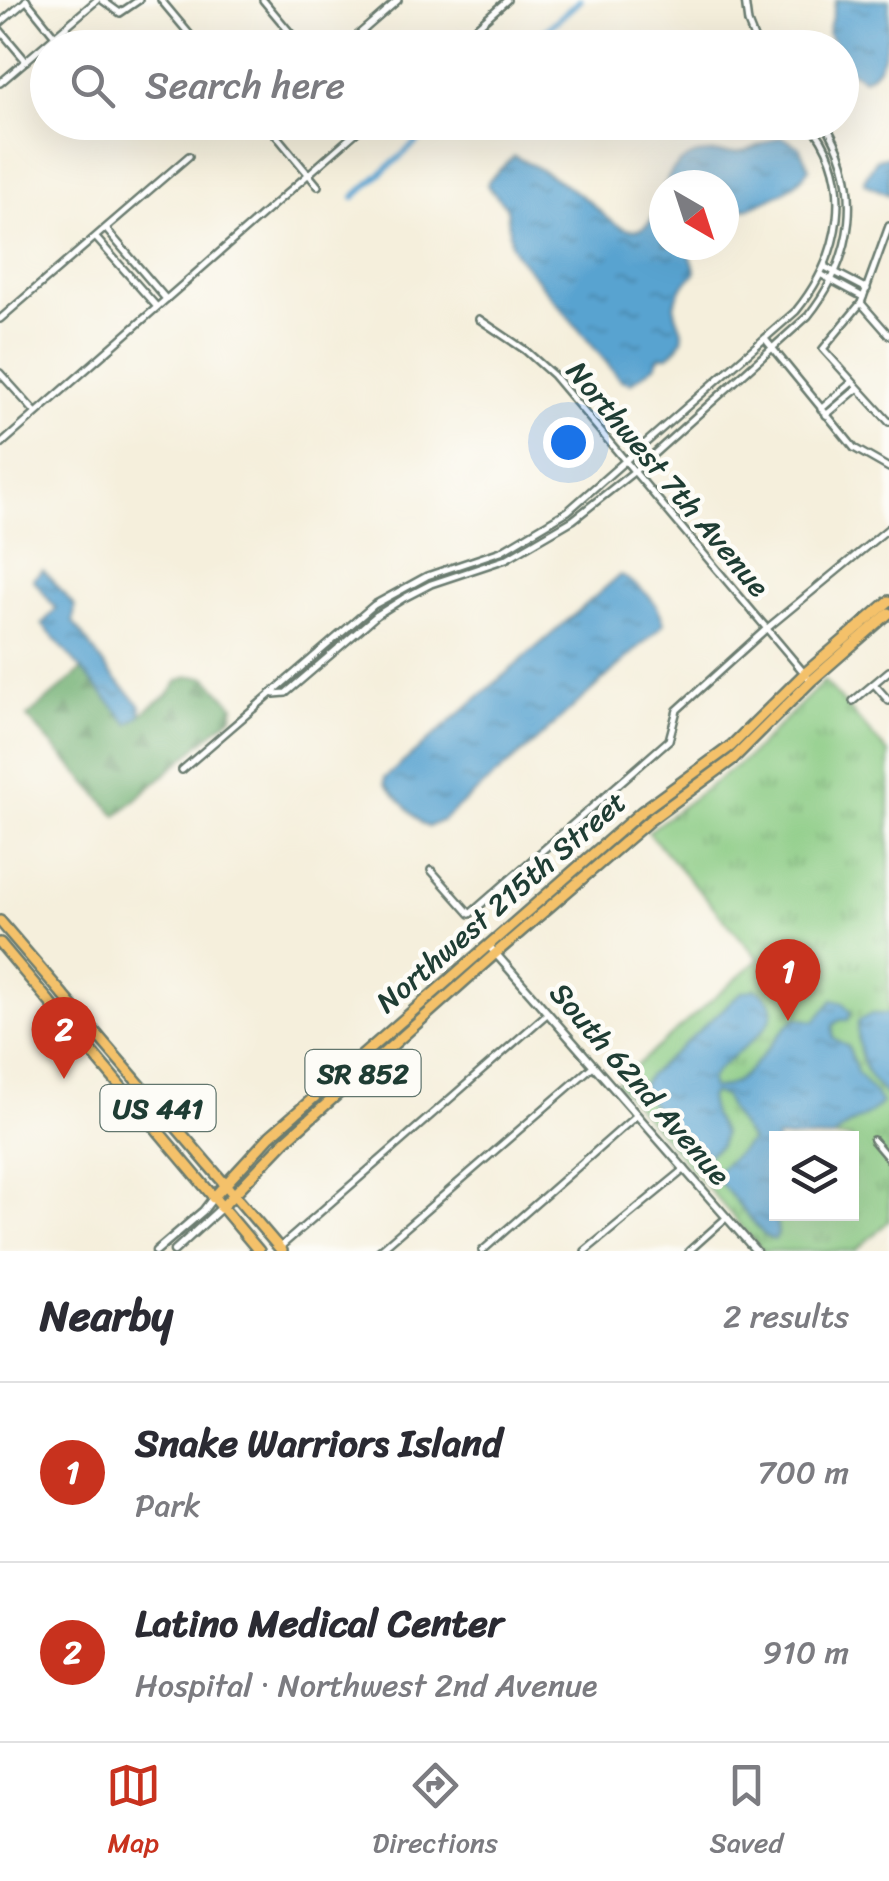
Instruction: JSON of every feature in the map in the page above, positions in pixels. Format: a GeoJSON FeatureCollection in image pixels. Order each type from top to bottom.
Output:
{"type":"FeatureCollection","features":[{"type":"Feature","properties":{"kind":"main road","name":"Northwest 215th Street"},"geometry":{"type":"LineString","coordinates":[[213,1198],[262,1144],[333,1082],[650,820],[733,760],[807,677],[889,601]]}},
{"type":"Feature","properties":{"kind":"main road","name":"Northwest 215th Street"},"geometry":{"type":"LineString","coordinates":[[807,677],[889,613]]}},
{"type":"Feature","properties":{"kind":"main road","name":"US 441"},"geometry":{"type":"LineString","coordinates":[[0,921],[280,1249]]}},
{"type":"Feature","properties":{"kind":"main road","name":"US 441"},"geometry":{"type":"LineString","coordinates":[[0,943],[259,1251]]}},
{"type":"Feature","properties":{"kind":"main road","name":"Northwest 215th Street"},"geometry":{"type":"LineString","coordinates":[[222,1208],[286,1141],[492,950]]}},
{"type":"Feature","properties":{"kind":"main road"},"geometry":{"type":"LineString","coordinates":[[333,1082],[342,1092]]}},
{"type":"Feature","properties":{"kind":"street"},"geometry":{"type":"LineString","coordinates":[[26,61],[0,27],[26,0],[50,30]]}},
{"type":"Feature","properties":{"kind":"street"},"geometry":{"type":"LineString","coordinates":[[62,30],[99,0],[120,13],[139,0]]}},
{"type":"Feature","properties":{"kind":"street"},"geometry":{"type":"LineString","coordinates":[[160,0],[186,30]]}},
{"type":"Feature","properties":{"kind":"street"},"geometry":{"type":"LineString","coordinates":[[262,0],[288,30]]}},
{"type":"Feature","properties":{"kind":"street"},"geometry":{"type":"LineString","coordinates":[[364,30],[398,0]]}},
{"type":"Feature","properties":{"kind":"street"},"geometry":{"type":"LineString","coordinates":[[473,30],[507,0]]}},
{"type":"Feature","properties":{"kind":"street"},"geometry":{"type":"LineString","coordinates":[[745,0],[751,30]]}},
{"type":"Feature","properties":{"kind":"street"},"geometry":{"type":"LineString","coordinates":[[0,83],[30,58]]}},
{"type":"Feature","properties":{"kind":"street"},"geometry":{"type":"LineString","coordinates":[[280,140],[318,186]]}},
{"type":"Feature","properties":{"kind":"street"},"geometry":{"type":"LineString","coordinates":[[0,445],[348,140]]}},
{"type":"Feature","properties":{"kind":"street"},"geometry":{"type":"LineString","coordinates":[[182,770],[374,605],[427,576],[501,551],[568,511],[796,311],[822,275],[835,242],[838,198],[822,140]]}},
{"type":"Feature","properties":{"kind":"street"},"geometry":{"type":"LineString","coordinates":[[274,694],[286,693],[378,615],[404,598],[506,558],[574,520],[636,470],[808,316],[833,280],[846,248],[850,206],[842,160],[833,140]]}},
{"type":"Feature","properties":{"kind":"street"},"geometry":{"type":"LineString","coordinates":[[0,319],[190,156]]}},
{"type":"Feature","properties":{"kind":"street"},"geometry":{"type":"LineString","coordinates":[[889,226],[862,300],[823,350],[889,422]]}},
{"type":"Feature","properties":{"kind":"street"},"geometry":{"type":"LineString","coordinates":[[105,228],[166,298]]}},
{"type":"Feature","properties":{"kind":"street"},"geometry":{"type":"LineString","coordinates":[[95,237],[157,307]]}},
{"type":"Feature","properties":{"kind":"street"},"geometry":{"type":"LineString","coordinates":[[882,242],[889,248]]}},
{"type":"Feature","properties":{"kind":"street"},"geometry":{"type":"LineString","coordinates":[[112,256],[122,248]]}},
{"type":"Feature","properties":{"kind":"street"},"geometry":{"type":"LineString","coordinates":[[122,267],[132,259]]}},
{"type":"Feature","properties":{"kind":"street"},"geometry":{"type":"LineString","coordinates":[[825,267],[867,289]]}},
{"type":"Feature","properties":{"kind":"street"},"geometry":{"type":"LineString","coordinates":[[822,275],[862,300],[889,335]]}},
{"type":"Feature","properties":{"kind":"street","name":"Northwest 7th Avenue"},"geometry":{"type":"LineString","coordinates":[[479,319],[553,375],[807,677]]}},
{"type":"Feature","properties":{"kind":"street"},"geometry":{"type":"LineString","coordinates":[[764,339],[854,448],[889,468]]}},
{"type":"Feature","properties":{"kind":"street"},"geometry":{"type":"LineString","coordinates":[[0,373],[36,412]]}},
{"type":"Feature","properties":{"kind":"street"},"geometry":{"type":"LineString","coordinates":[[823,412],[854,386]]}},
{"type":"Feature","properties":{"kind":"street"},"geometry":{"type":"LineString","coordinates":[[431,870],[470,914],[669,740],[678,710],[765,630],[889,528]]}},
{"type":"Feature","properties":{"kind":"street"},"geometry":{"type":"LineString","coordinates":[[853,701],[889,671]]}},
{"type":"Feature","properties":{"kind":"street"},"geometry":{"type":"LineString","coordinates":[[874,684],[889,701]]}},
{"type":"Feature","properties":{"kind":"street","name":"South 62nd Avenue"},"geometry":{"type":"LineString","coordinates":[[492,950],[756,1251]]}},
{"type":"Feature","properties":{"kind":"street"},"geometry":{"type":"LineString","coordinates":[[280,1249],[548,1013]]}},
{"type":"Feature","properties":{"kind":"street"},"geometry":{"type":"LineString","coordinates":[[81,1040],[92,1031]]}},
{"type":"Feature","properties":{"kind":"street"},"geometry":{"type":"LineString","coordinates":[[380,1251],[593,1066]]}},
{"type":"Feature","properties":{"kind":"street"},"geometry":{"type":"LineString","coordinates":[[482,1251],[637,1115]]}},
{"type":"Feature","properties":{"kind":"street"},"geometry":{"type":"LineString","coordinates":[[873,1140],[889,1159]]}},
{"type":"Feature","properties":{"kind":"street"},"geometry":{"type":"LineString","coordinates":[[585,1251],[685,1169]]}},
{"type":"Feature","properties":{"kind":"street","name":"Northwest 215th Street"},"geometry":{"type":"LineString","coordinates":[[156,1251],[213,1198]]}},
{"type":"Feature","properties":{"kind":"street","name":"Northwest 215th Street"},"geometry":{"type":"LineString","coordinates":[[174,1251],[222,1208]]}},
{"type":"Feature","properties":{"kind":"street"},"geometry":{"type":"LineString","coordinates":[[688,1251],[727,1217]]}},
{"type":"Feature","properties":{"kind":"green space"},"geometry":{"type":"Polygon","coordinates":[[[82,670],[129,723],[168,694],[178,681],[190,676],[206,677],[234,706],[232,716],[117,816],[27,717],[82,670]]]}},
{"type":"Feature","properties":{"kind":"green space"},"geometry":{"type":"Polygon","coordinates":[[[824,681],[889,754],[889,1221],[855,1251],[763,1251],[616,1083],[759,959],[648,832],[747,758],[824,681]]]}},
{"type":"Feature","properties":{"kind":"water"},"geometry":{"type":"Polygon","coordinates":[[[836,0],[889,0],[883,58],[872,74],[863,79],[859,76],[859,30],[829,30],[836,0]]]}},
{"type":"Feature","properties":{"kind":"water"},"geometry":{"type":"Polygon","coordinates":[[[774,140],[787,140],[799,147],[809,168],[789,188],[746,209],[739,206],[739,170],[673,170],[691,156],[746,151],[774,140]]]}},
{"type":"Feature","properties":{"kind":"water"},"geometry":{"type":"Polygon","coordinates":[[[514,156],[571,188],[625,229],[641,229],[648,224],[649,260],[692,260],[696,272],[682,287],[674,304],[681,342],[631,383],[621,380],[516,254],[507,208],[487,185],[514,156]]]}},
{"type":"Feature","properties":{"kind":"water"},"geometry":{"type":"Polygon","coordinates":[[[889,156],[889,195],[864,180],[877,159],[889,156]]]}},
{"type":"Feature","properties":{"kind":"water"},"geometry":{"type":"Polygon","coordinates":[[[43,570],[75,607],[73,622],[109,672],[141,706],[140,716],[129,724],[42,624],[56,609],[33,579],[43,570]]]}},
{"type":"Feature","properties":{"kind":"water"},"geometry":{"type":"Polygon","coordinates":[[[620,575],[647,594],[664,623],[443,820],[428,827],[422,824],[385,784],[385,778],[620,575]]]}},
{"type":"Feature","properties":{"kind":"water"},"geometry":{"type":"Polygon","coordinates":[[[756,989],[770,1001],[772,1013],[756,1037],[716,1071],[710,1081],[712,1088],[724,1087],[745,1075],[796,1018],[815,1021],[833,1000],[844,1003],[851,1013],[848,1020],[833,1025],[833,1038],[848,1046],[857,1072],[882,1103],[841,1131],[769,1131],[769,1221],[776,1221],[778,1234],[774,1240],[765,1236],[718,1180],[719,1169],[751,1141],[724,1096],[712,1093],[709,1097],[712,1114],[723,1133],[720,1146],[707,1155],[686,1148],[640,1089],[648,1076],[742,992],[756,989]]]}},
{"type":"Feature","properties":{"kind":"water"},"geometry":{"type":"Polygon","coordinates":[[[872,1014],[889,1014],[889,1097],[868,1073],[861,1053],[858,1021],[872,1014]]]}},
{"type":"Feature","properties":{"kind":"waterway"},"geometry":{"type":"LineString","coordinates":[[546,30],[580,0]]}},
{"type":"Feature","properties":{"kind":"waterway"},"geometry":{"type":"LineString","coordinates":[[354,197],[419,140]]}},
{"type":"Feature","properties":{"kind":"place","name":"Snake Warriors Island"},"geometry":{"type":"Point","coordinates":[788,1021]}},
{"type":"Feature","properties":{"kind":"place","name":"Latino Medical Center"},"geometry":{"type":"Point","coordinates":[64,1079]}}]}
